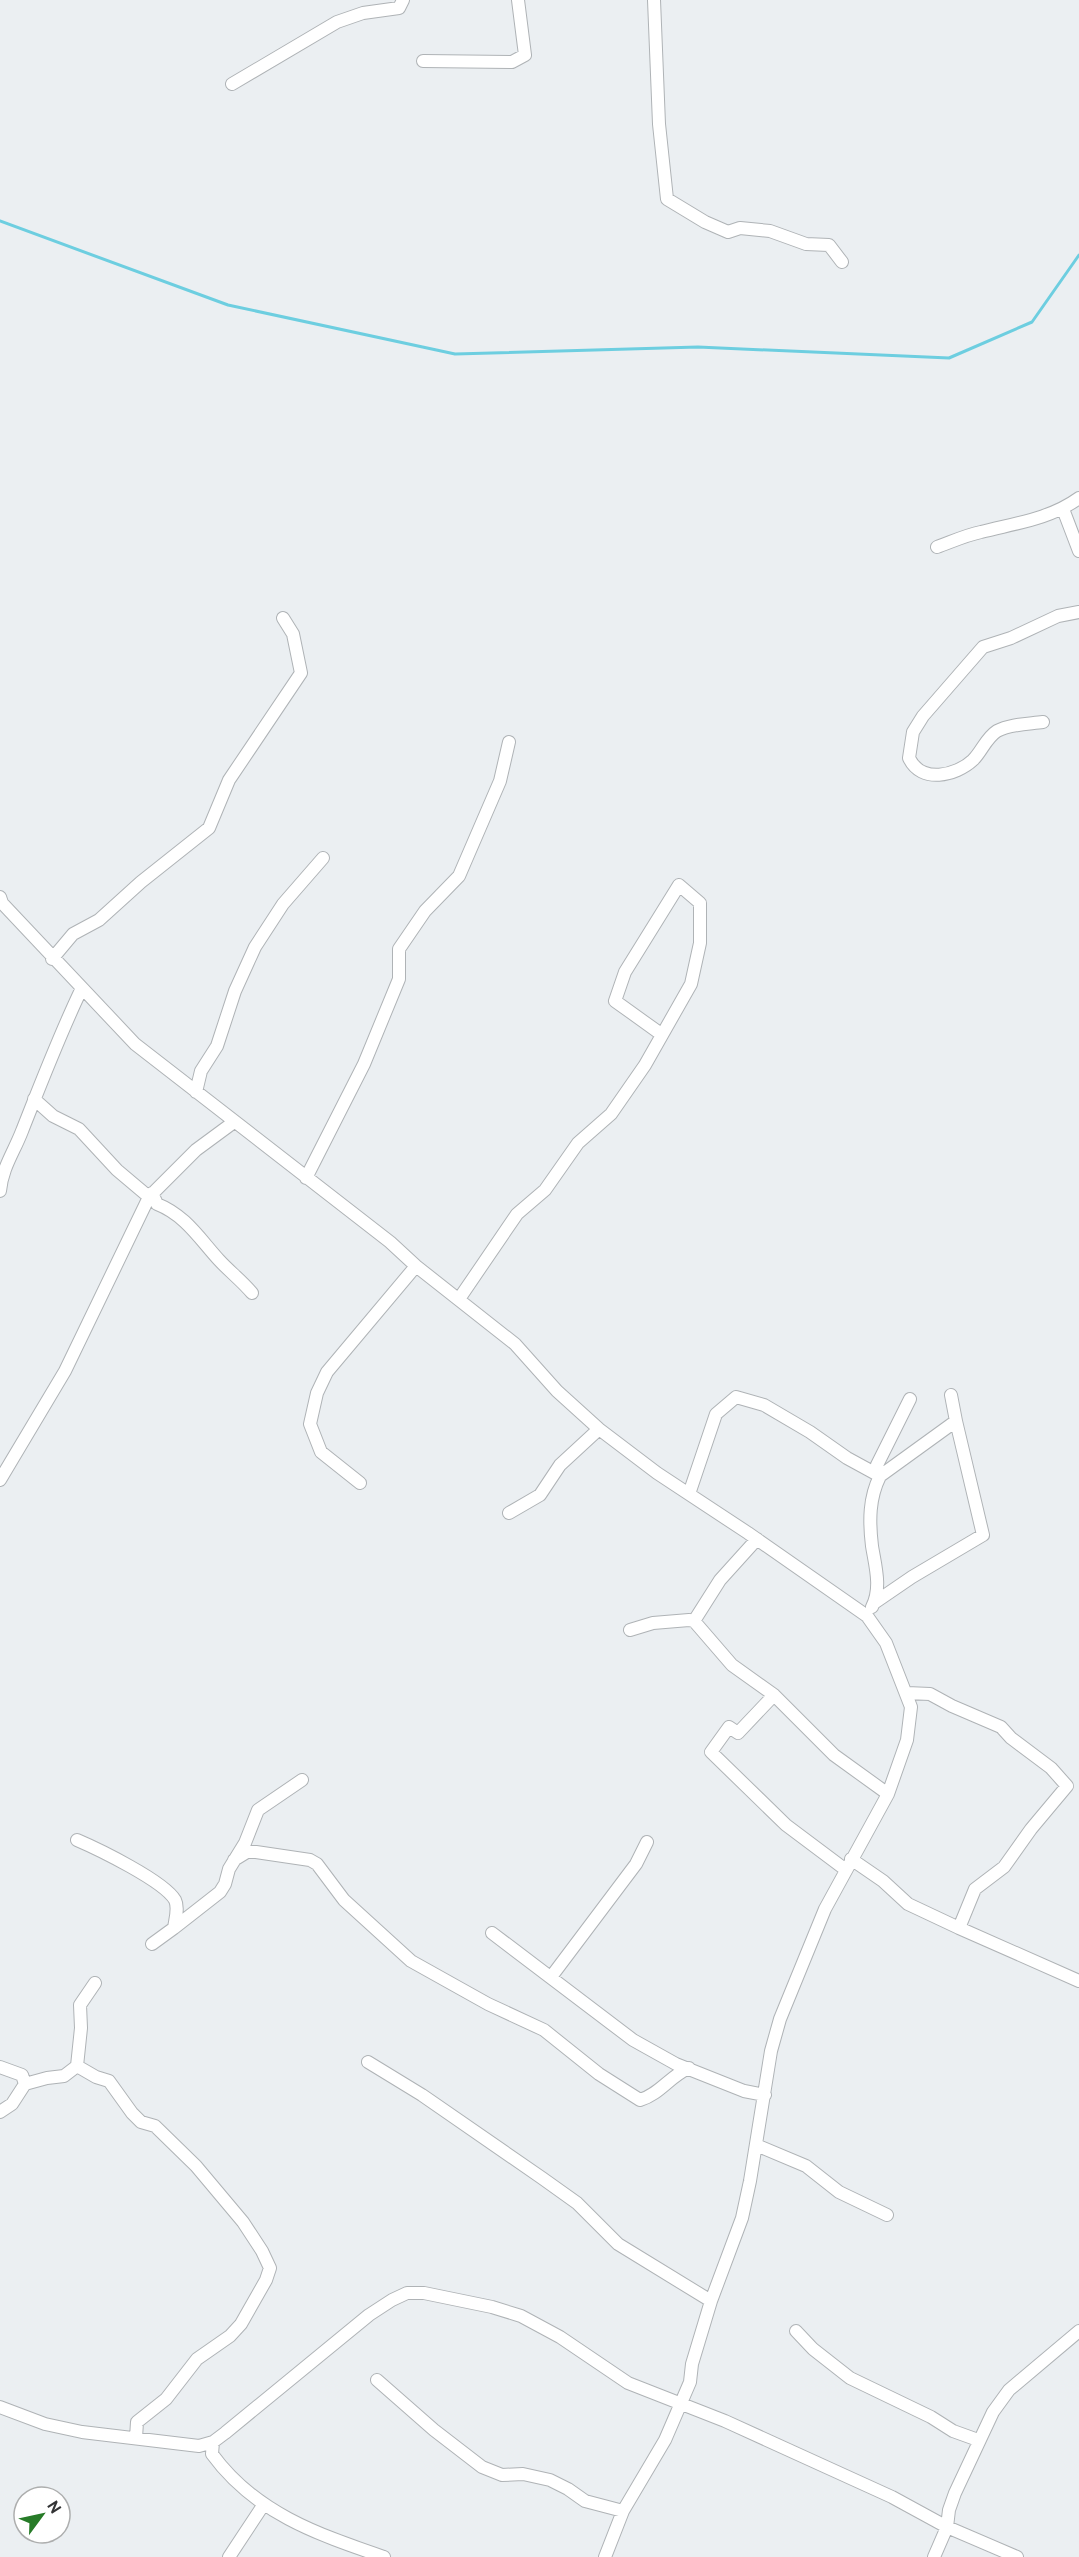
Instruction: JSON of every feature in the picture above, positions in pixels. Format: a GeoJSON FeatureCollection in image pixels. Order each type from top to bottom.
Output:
{"type":"FeatureCollection","features":[{"type":"Feature","properties":{"kind":"street"},"geometry":{"type":"LineString","coordinates":[[232,84],[337,22],[363,13],[399,8],[403,0]]}},
{"type":"Feature","properties":{"kind":"street"},"geometry":{"type":"LineString","coordinates":[[423,61],[512,62],[525,55],[519,0]]}},
{"type":"Feature","properties":{"kind":"street"},"geometry":{"type":"LineString","coordinates":[[654,0],[659,124],[667,199],[705,222],[728,232],[740,228],[770,231],[806,244],[829,245],[842,262]]}},
{"type":"Feature","properties":{"kind":"street"},"geometry":{"type":"LineString","coordinates":[[937,547],[978,532],[1029,521],[1063,509],[1079,498]]}},
{"type":"Feature","properties":{"kind":"street"},"geometry":{"type":"LineString","coordinates":[[1063,509],[1079,551]]}},
{"type":"Feature","properties":{"kind":"street"},"geometry":{"type":"LineString","coordinates":[[1043,722],[996,732],[973,760],[962,767],[935,776],[925,774],[915,767],[909,758],[913,732],[923,716],[983,647],[1011,638],[1058,616],[1079,612]]}},
{"type":"Feature","properties":{"kind":"street"},"geometry":{"type":"LineString","coordinates":[[52,959],[73,934],[99,920],[141,882],[209,828],[229,780],[301,673],[292,634],[283,618]]}},
{"type":"Feature","properties":{"kind":"street"},"geometry":{"type":"LineString","coordinates":[[306,1178],[364,1064],[399,979],[399,949],[425,911],[459,876],[500,781],[509,742]]}},
{"type":"Feature","properties":{"kind":"street"},"geometry":{"type":"LineString","coordinates":[[196,1092],[201,1071],[217,1046],[235,992],[255,947],[283,904],[323,858]]}},
{"type":"Feature","properties":{"kind":"street"},"geometry":{"type":"LineString","coordinates":[[459,1299],[517,1214],[544,1190],[578,1143],[611,1114],[645,1065],[690,984],[700,943],[700,903],[679,885],[625,972],[615,1001],[661,1034]]}},
{"type":"Feature","properties":{"kind":"street"},"geometry":{"type":"LineString","coordinates":[[0,902],[81,990],[135,1044],[390,1242],[416,1266],[515,1344],[557,1391],[599,1429],[689,1494],[867,1616],[886,1643],[907,1693],[911,1707],[907,1740],[888,1794],[825,1909],[780,2019],[771,2051],[742,2218],[711,2301],[692,2364],[690,2382],[665,2440],[623,2511],[605,2557]]}},
{"type":"Feature","properties":{"kind":"street"},"geometry":{"type":"LineString","coordinates":[[0,1191],[1,1174],[21,1134],[81,990]]}},
{"type":"Feature","properties":{"kind":"street"},"geometry":{"type":"LineString","coordinates":[[34,1099],[54,1116],[79,1129],[117,1170],[151,1195],[157,1204],[170,1209],[184,1219],[219,1260],[252,1293]]}},
{"type":"Feature","properties":{"kind":"street"},"geometry":{"type":"LineString","coordinates":[[0,1480],[65,1371],[151,1195],[196,1150],[234,1122]]}},
{"type":"Feature","properties":{"kind":"street"},"geometry":{"type":"LineString","coordinates":[[360,1483],[321,1452],[310,1424],[317,1393],[327,1372],[416,1266]]}},
{"type":"Feature","properties":{"kind":"street"},"geometry":{"type":"LineString","coordinates":[[874,1603],[982,1535],[951,1395]]}},
{"type":"Feature","properties":{"kind":"street"},"geometry":{"type":"LineString","coordinates":[[689,1494],[716,1414],[736,1398],[764,1405],[810,1432],[847,1458],[880,1476]]}},
{"type":"Feature","properties":{"kind":"street"},"geometry":{"type":"LineString","coordinates":[[880,1476],[877,1464],[910,1399]]}},
{"type":"Feature","properties":{"kind":"street"},"geometry":{"type":"LineString","coordinates":[[867,1616],[874,1603],[878,1570],[872,1546],[872,1491],[880,1476],[956,1421]]}},
{"type":"Feature","properties":{"kind":"street"},"geometry":{"type":"LineString","coordinates":[[509,1513],[540,1495],[560,1466],[599,1429]]}},
{"type":"Feature","properties":{"kind":"street"},"geometry":{"type":"LineString","coordinates":[[694,1621],[720,1580],[757,1539]]}},
{"type":"Feature","properties":{"kind":"street"},"geometry":{"type":"LineString","coordinates":[[630,1630],[653,1623],[694,1621],[732,1665],[774,1695],[834,1755],[888,1794]]}},
{"type":"Feature","properties":{"kind":"street"},"geometry":{"type":"LineString","coordinates":[[907,1693],[930,1694],[1001,1727],[1011,1738],[1051,1768],[1067,1786],[1031,1828],[1004,1867],[975,1889],[959,1928]]}},
{"type":"Feature","properties":{"kind":"street"},"geometry":{"type":"LineString","coordinates":[[774,1695],[738,1733],[729,1727],[711,1752],[786,1825],[849,1864],[883,1881],[908,1904],[1079,1981]]}},
{"type":"Feature","properties":{"kind":"street"},"geometry":{"type":"LineString","coordinates":[[152,1944],[220,1892],[234,1860],[245,1843],[258,1810],[302,1780]]}},
{"type":"Feature","properties":{"kind":"street"},"geometry":{"type":"LineString","coordinates":[[77,1840],[108,1854],[157,1884],[174,1899],[176,1907],[174,1928]]}},
{"type":"Feature","properties":{"kind":"street"},"geometry":{"type":"LineString","coordinates":[[551,1977],[636,1864],[647,1842]]}},
{"type":"Feature","properties":{"kind":"street"},"geometry":{"type":"LineString","coordinates":[[234,1860],[248,1852],[256,1851],[310,1860],[317,1864],[344,1900],[411,1961],[488,2004],[544,2030],[599,2074],[640,2100],[651,2097],[680,2072],[689,2068]]}},
{"type":"Feature","properties":{"kind":"street"},"geometry":{"type":"LineString","coordinates":[[492,1933],[551,1977],[572,1996],[633,2040],[676,2064],[744,2091],[765,2095]]}},
{"type":"Feature","properties":{"kind":"street"},"geometry":{"type":"LineString","coordinates":[[0,2112],[12,2104],[25,2084],[64,2076],[77,2066],[81,2028],[80,2005],[95,1983]]}},
{"type":"Feature","properties":{"kind":"street"},"geometry":{"type":"LineString","coordinates":[[368,2062],[422,2095],[543,2178],[577,2203],[618,2244],[711,2301]]}},
{"type":"Feature","properties":{"kind":"street"},"geometry":{"type":"LineString","coordinates":[[77,2066],[96,2077],[110,2081],[141,2122],[155,2126],[196,2166],[243,2222],[270,2268],[266,2280],[241,2324],[231,2336],[197,2360],[162,2404],[137,2421],[136,2438]]}},
{"type":"Feature","properties":{"kind":"street"},"geometry":{"type":"LineString","coordinates":[[0,2067],[22,2075],[25,2084]]}},
{"type":"Feature","properties":{"kind":"street"},"geometry":{"type":"LineString","coordinates":[[756,2145],[806,2166],[838,2192],[887,2215]]}},
{"type":"Feature","properties":{"kind":"street"},"geometry":{"type":"LineString","coordinates":[[0,2407],[45,2424],[82,2432],[199,2446],[213,2442],[369,2315],[392,2300],[407,2294],[424,2293],[492,2307],[521,2316],[560,2337],[628,2384],[725,2421],[892,2497],[947,2528],[1017,2557]]}},
{"type":"Feature","properties":{"kind":"street"},"geometry":{"type":"LineString","coordinates":[[796,2331],[813,2349],[850,2378],[931,2417],[952,2431],[978,2440]]}},
{"type":"Feature","properties":{"kind":"street"},"geometry":{"type":"LineString","coordinates":[[934,2557],[947,2528],[949,2510],[978,2440],[993,2412],[1010,2390],[1078,2334]]}},
{"type":"Feature","properties":{"kind":"street"},"geometry":{"type":"LineString","coordinates":[[377,2380],[434,2430],[482,2467],[502,2475],[523,2474],[550,2480],[585,2501],[623,2511]]}},
{"type":"Feature","properties":{"kind":"street"},"geometry":{"type":"LineString","coordinates":[[213,2442],[212,2454],[218,2462],[240,2486],[273,2512],[309,2529],[384,2557]]}},
{"type":"Feature","properties":{"kind":"street"},"geometry":{"type":"LineString","coordinates":[[229,2557],[264,2504]]}},
{"type":"Feature","properties":{"kind":"waterway"},"geometry":{"type":"LineString","coordinates":[[0,221],[228,305],[455,354],[698,347],[949,358],[1032,322],[1079,255]]}}]}
